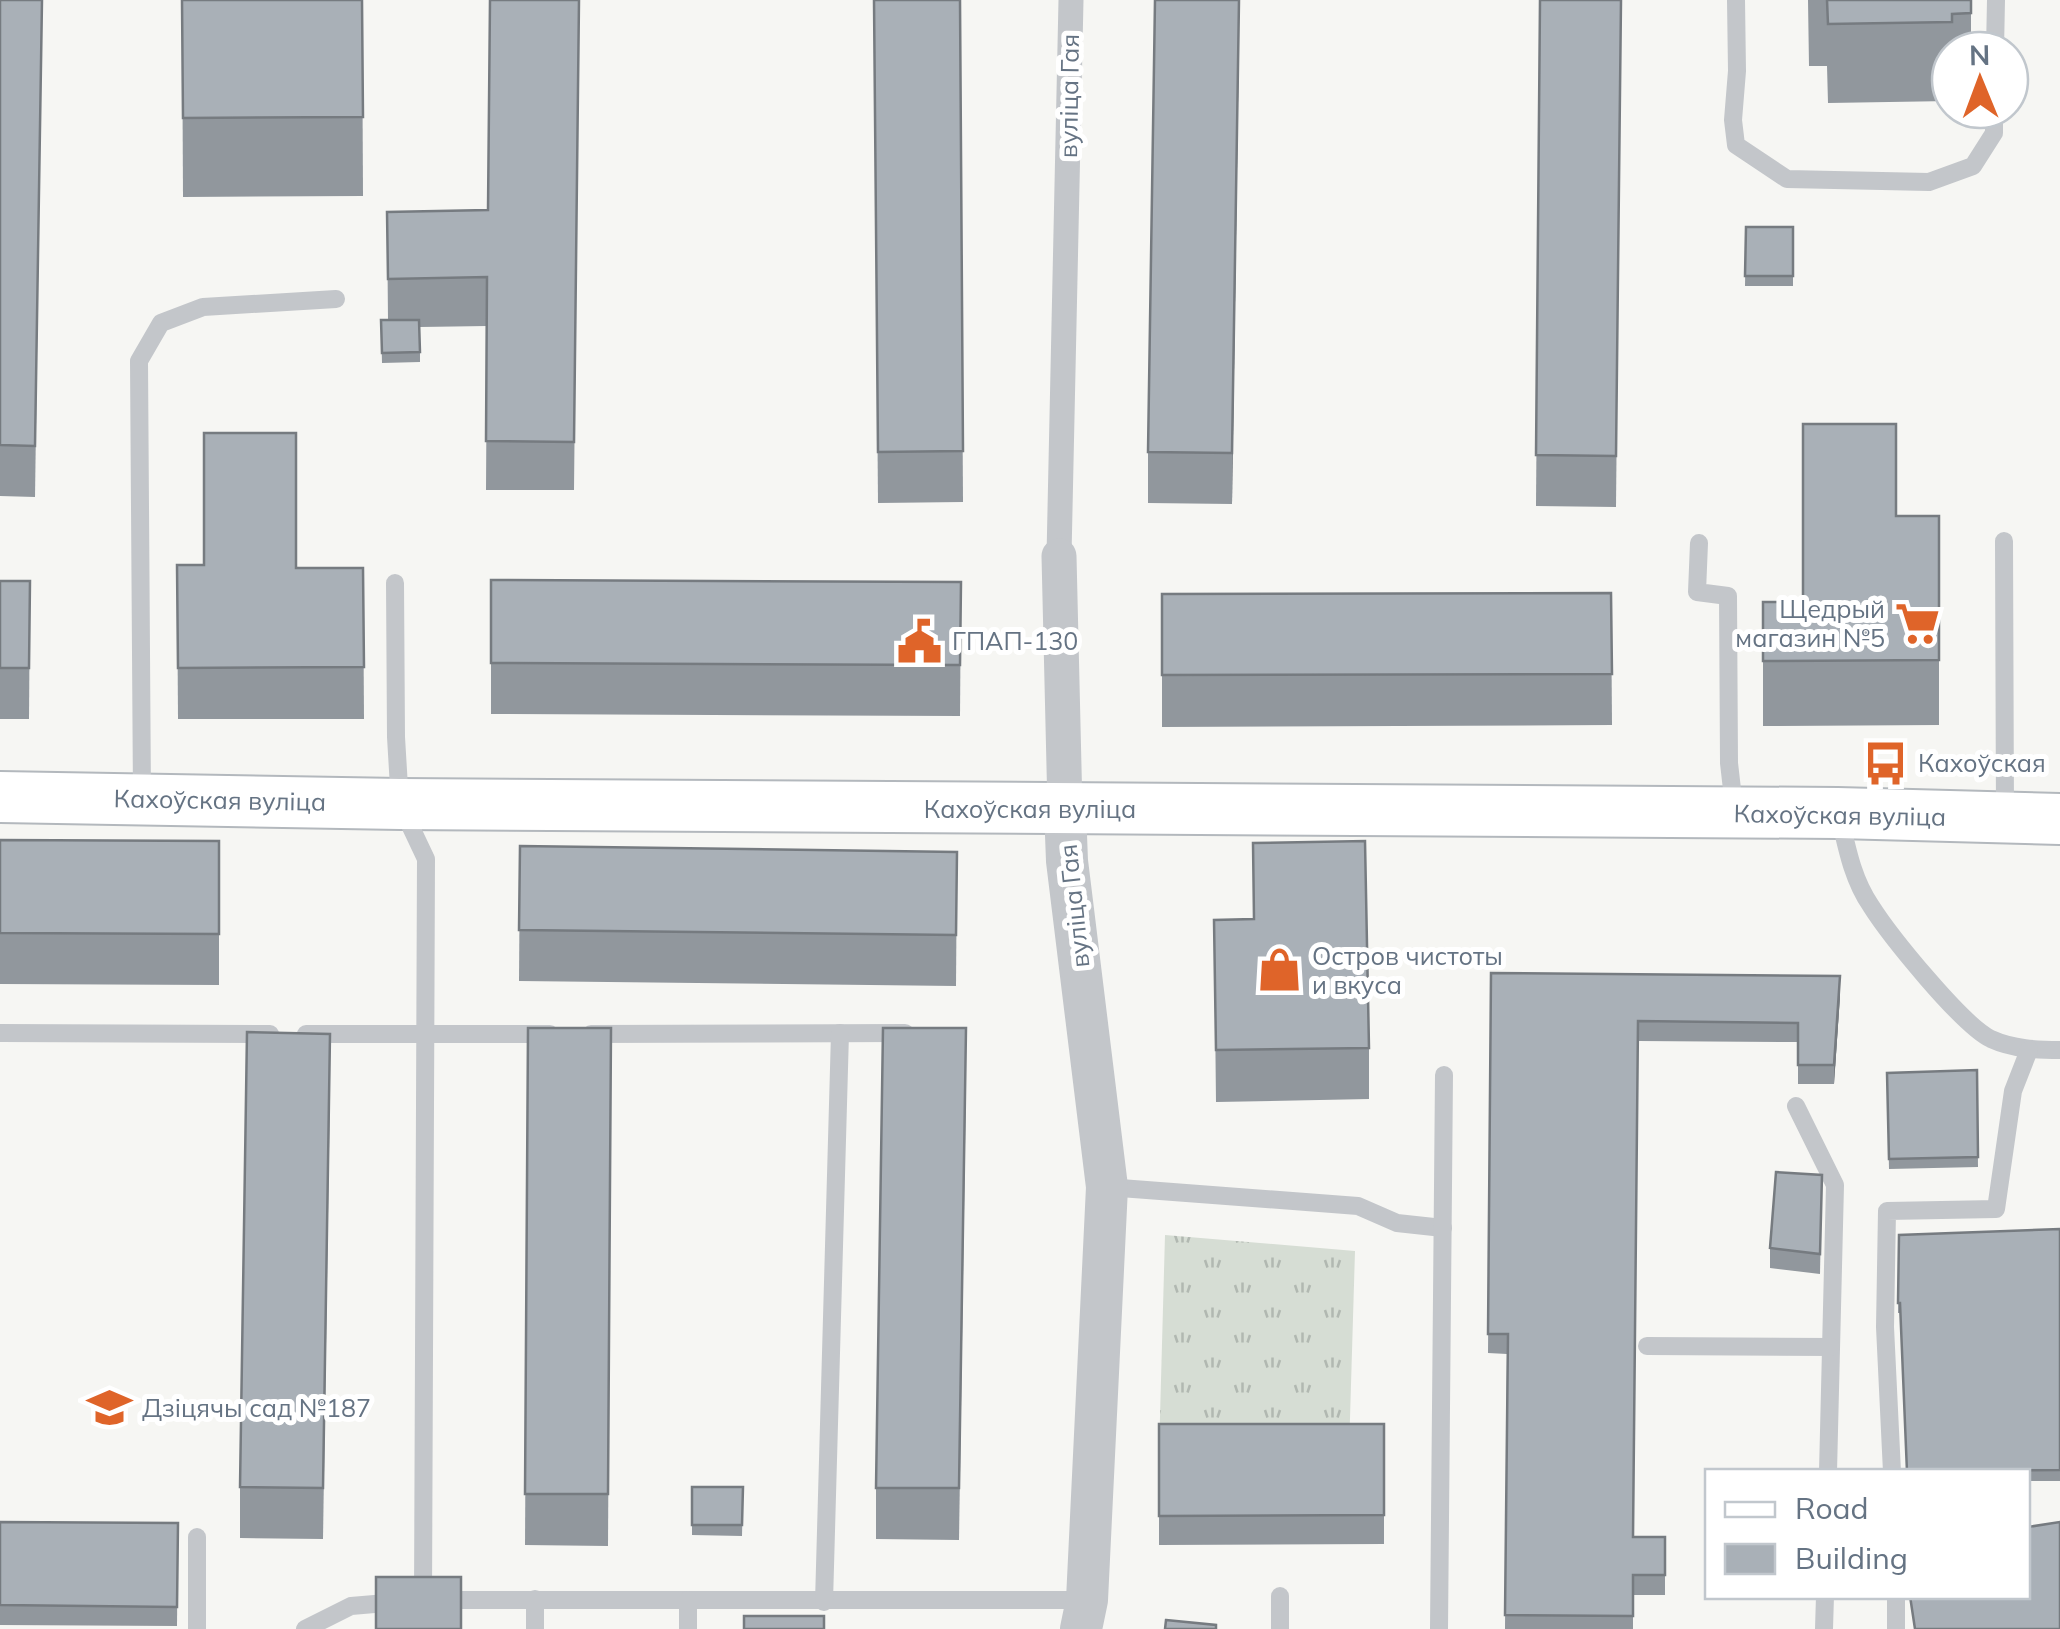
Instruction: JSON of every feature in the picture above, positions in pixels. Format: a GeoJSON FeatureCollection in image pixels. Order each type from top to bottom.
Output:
{"type":"FeatureCollection","features":[{"type":"Feature","properties":{"kind":"main road","name":"Кахоўская вуліца"},"geometry":{"type":"LineString","coordinates":[[0,798],[1838,813],[2060,819]]}},
{"type":"Feature","properties":{"kind":"street","name":"вуліца Гая"},"geometry":{"type":"LineString","coordinates":[[1071,0],[1059,556],[1066,861],[1107,1187],[1084,1614]]}},
{"type":"Feature","properties":{"kind":"lane"},"geometry":{"type":"LineString","coordinates":[[1736,0],[1736,145],[1786,179],[1929,182],[1973,166],[1994,130]]}},
{"type":"Feature","properties":{"kind":"lane"},"geometry":{"type":"LineString","coordinates":[[1995,30],[1996,0]]}},
{"type":"Feature","properties":{"kind":"lane"},"geometry":{"type":"LineString","coordinates":[[142,798],[138,361],[161,324],[203,307],[336,299]]}},
{"type":"Feature","properties":{"kind":"lane"},"geometry":{"type":"LineString","coordinates":[[2004,542],[2005,818]]}},
{"type":"Feature","properties":{"kind":"lane"},"geometry":{"type":"LineString","coordinates":[[1699,543],[1697,592],[1728,596],[1729,763],[1734,812]]}},
{"type":"Feature","properties":{"kind":"lane"},"geometry":{"type":"LineString","coordinates":[[396,583],[400,804],[426,859],[423,1600]]}},
{"type":"Feature","properties":{"kind":"lane"},"geometry":{"type":"LineString","coordinates":[[1838,813],[1852,868],[1870,906],[1956,1010],[1990,1038],[2028,1050],[2060,1050]]}},
{"type":"Feature","properties":{"kind":"lane"},"geometry":{"type":"LineString","coordinates":[[0,1033],[915,1033]]}},
{"type":"Feature","properties":{"kind":"lane"},"geometry":{"type":"LineString","coordinates":[[824,1602],[840,1033]]}},
{"type":"Feature","properties":{"kind":"lane"},"geometry":{"type":"LineString","coordinates":[[1892,1469],[1884,1326],[1887,1211],[1996,1210],[2014,1090],[2028,1050]]}},
{"type":"Feature","properties":{"kind":"lane"},"geometry":{"type":"LineString","coordinates":[[1439,1629],[1444,1075]]}},
{"type":"Feature","properties":{"kind":"lane"},"geometry":{"type":"LineString","coordinates":[[1796,1106],[1835,1185],[1828,1469]]}},
{"type":"Feature","properties":{"kind":"lane"},"geometry":{"type":"LineString","coordinates":[[1107,1187],[1358,1206],[1397,1224],[1443,1228]]}},
{"type":"Feature","properties":{"kind":"lane"},"geometry":{"type":"LineString","coordinates":[[1647,1346],[1831,1347]]}},
{"type":"Feature","properties":{"kind":"lane"},"geometry":{"type":"LineString","coordinates":[[196,1629],[197,1537]]}},
{"type":"Feature","properties":{"kind":"lane"},"geometry":{"type":"LineString","coordinates":[[1280,1596],[1280,1629]]}},
{"type":"Feature","properties":{"kind":"lane"},"geometry":{"type":"LineString","coordinates":[[535,1599],[536,1629]]}},
{"type":"Feature","properties":{"kind":"lane"},"geometry":{"type":"LineString","coordinates":[[1824,1629],[1825,1599]]}},
{"type":"Feature","properties":{"kind":"lane"},"geometry":{"type":"LineString","coordinates":[[1896,1599],[1896,1629]]}},
{"type":"Feature","properties":{"kind":"lane"},"geometry":{"type":"LineString","coordinates":[[305,1629],[351,1606],[423,1600],[824,1602],[1084,1614]]}},
{"type":"Feature","properties":{"kind":"lane"},"geometry":{"type":"LineString","coordinates":[[688,1600],[688,1629]]}},
{"type":"Feature","properties":{"kind":"green space"},"geometry":{"type":"Polygon","coordinates":[[[1165,1235],[1355,1251],[1349,1452],[1159,1453],[1165,1235]]]}},
{"type":"Feature","properties":{"kind":"building"},"geometry":{"type":"Polygon","coordinates":[[[0,0],[42,0],[35,446],[0,445],[0,0]]]}},
{"type":"Feature","properties":{"kind":"building"},"geometry":{"type":"Polygon","coordinates":[[[182,0],[362,0],[363,117],[183,118],[182,0]]]}},
{"type":"Feature","properties":{"kind":"building"},"geometry":{"type":"Polygon","coordinates":[[[490,0],[579,0],[574,442],[486,441],[487,277],[388,279],[387,212],[488,210],[490,0]]]}},
{"type":"Feature","properties":{"kind":"building"},"geometry":{"type":"Polygon","coordinates":[[[874,0],[960,0],[963,451],[878,452],[874,0]]]}},
{"type":"Feature","properties":{"kind":"building"},"geometry":{"type":"Polygon","coordinates":[[[1155,0],[1239,0],[1232,453],[1148,452],[1155,0]]]}},
{"type":"Feature","properties":{"kind":"building"},"geometry":{"type":"Polygon","coordinates":[[[1540,0],[1621,0],[1616,456],[1536,455],[1540,0]]]}},
{"type":"Feature","properties":{"kind":"building"},"geometry":{"type":"Polygon","coordinates":[[[1827,0],[1971,0],[1971,13],[1952,14],[1952,22],[1828,24],[1827,0]]]}},
{"type":"Feature","properties":{"kind":"building"},"geometry":{"type":"Polygon","coordinates":[[[1746,227],[1793,227],[1793,276],[1745,276],[1746,227]]]}},
{"type":"Feature","properties":{"kind":"building"},"geometry":{"type":"Polygon","coordinates":[[[381,320],[419,320],[420,352],[382,353],[381,320]]]}},
{"type":"Feature","properties":{"kind":"building"},"geometry":{"type":"Polygon","coordinates":[[[1803,424],[1896,424],[1896,516],[1939,516],[1939,660],[1763,661],[1763,602],[1803,602],[1803,424]]]}},
{"type":"Feature","properties":{"kind":"building"},"geometry":{"type":"Polygon","coordinates":[[[204,433],[296,433],[296,568],[363,568],[364,667],[178,668],[177,565],[204,565],[204,433]]]}},
{"type":"Feature","properties":{"kind":"building"},"geometry":{"type":"Polygon","coordinates":[[[491,580],[961,582],[960,665],[491,663],[491,580]]]}},
{"type":"Feature","properties":{"kind":"building"},"geometry":{"type":"Polygon","coordinates":[[[0,581],[30,581],[29,668],[0,668],[0,581]]]}},
{"type":"Feature","properties":{"kind":"building"},"geometry":{"type":"Polygon","coordinates":[[[1611,593],[1612,674],[1162,675],[1162,594],[1611,593]]]}},
{"type":"Feature","properties":{"kind":"building"},"geometry":{"type":"Polygon","coordinates":[[[0,840],[219,841],[219,934],[0,933],[0,840]]]}},
{"type":"Feature","properties":{"kind":"building"},"geometry":{"type":"Polygon","coordinates":[[[1365,841],[1369,1048],[1216,1050],[1214,920],[1254,919],[1253,843],[1365,841]]]}},
{"type":"Feature","properties":{"kind":"building"},"geometry":{"type":"Polygon","coordinates":[[[520,846],[957,852],[956,935],[519,930],[520,846]]]}},
{"type":"Feature","properties":{"kind":"building"},"geometry":{"type":"Polygon","coordinates":[[[1491,973],[1840,976],[1834,1065],[1798,1065],[1798,1023],[1638,1021],[1633,1537],[1665,1537],[1665,1575],[1633,1575],[1633,1616],[1505,1615],[1508,1334],[1488,1334],[1491,973]]]}},
{"type":"Feature","properties":{"kind":"building"},"geometry":{"type":"Polygon","coordinates":[[[528,1028],[611,1028],[608,1494],[525,1494],[528,1028]]]}},
{"type":"Feature","properties":{"kind":"building"},"geometry":{"type":"Polygon","coordinates":[[[883,1028],[966,1028],[959,1488],[876,1488],[883,1028]]]}},
{"type":"Feature","properties":{"kind":"building"},"geometry":{"type":"Polygon","coordinates":[[[247,1032],[330,1034],[323,1488],[240,1487],[247,1032]]]}},
{"type":"Feature","properties":{"kind":"building"},"geometry":{"type":"Polygon","coordinates":[[[1977,1070],[1978,1157],[1889,1159],[1887,1073],[1977,1070]]]}},
{"type":"Feature","properties":{"kind":"building"},"geometry":{"type":"Polygon","coordinates":[[[1776,1172],[1822,1175],[1820,1254],[1770,1248],[1776,1172]]]}},
{"type":"Feature","properties":{"kind":"building"},"geometry":{"type":"Polygon","coordinates":[[[2060,1229],[2060,1470],[1907,1469],[1898,1303],[1899,1235],[2060,1229]]]}},
{"type":"Feature","properties":{"kind":"building"},"geometry":{"type":"Polygon","coordinates":[[[1159,1424],[1384,1424],[1384,1515],[1159,1516],[1159,1424]]]}},
{"type":"Feature","properties":{"kind":"building"},"geometry":{"type":"Polygon","coordinates":[[[692,1487],[743,1487],[742,1525],[692,1525],[692,1487]]]}},
{"type":"Feature","properties":{"kind":"building"},"geometry":{"type":"Polygon","coordinates":[[[0,1522],[178,1523],[177,1607],[0,1605],[0,1522]]]}},
{"type":"Feature","properties":{"kind":"building"},"geometry":{"type":"Polygon","coordinates":[[[2060,1522],[2060,1629],[1915,1629],[1910,1599],[2030,1599],[2030,1527],[2060,1522]]]}},
{"type":"Feature","properties":{"kind":"building"},"geometry":{"type":"Polygon","coordinates":[[[376,1577],[461,1577],[461,1629],[376,1629],[376,1577]]]}},
{"type":"Feature","properties":{"kind":"building"},"geometry":{"type":"Polygon","coordinates":[[[744,1616],[824,1616],[824,1629],[744,1629],[744,1616]]]}},
{"type":"Feature","properties":{"kind":"building"},"geometry":{"type":"Polygon","coordinates":[[[1166,1620],[1216,1625],[1216,1629],[1165,1629],[1166,1620]]]}},
{"type":"Feature","properties":{"kind":"place","name":"Щедрый магазин №5"},"geometry":{"type":"Point","coordinates":[1918,623]}},
{"type":"Feature","properties":{"kind":"place","name":"ГПАП-130"},"geometry":{"type":"Point","coordinates":[919,641]}},
{"type":"Feature","properties":{"kind":"place","name":"Кахоўская"},"geometry":{"type":"Point","coordinates":[1885,763]}},
{"type":"Feature","properties":{"kind":"place","name":"Остров чистоты и вкуса"},"geometry":{"type":"Point","coordinates":[1279,970]}},
{"type":"Feature","properties":{"kind":"place","name":"Дзіцячы сад №187"},"geometry":{"type":"Point","coordinates":[109,1408]}}]}
